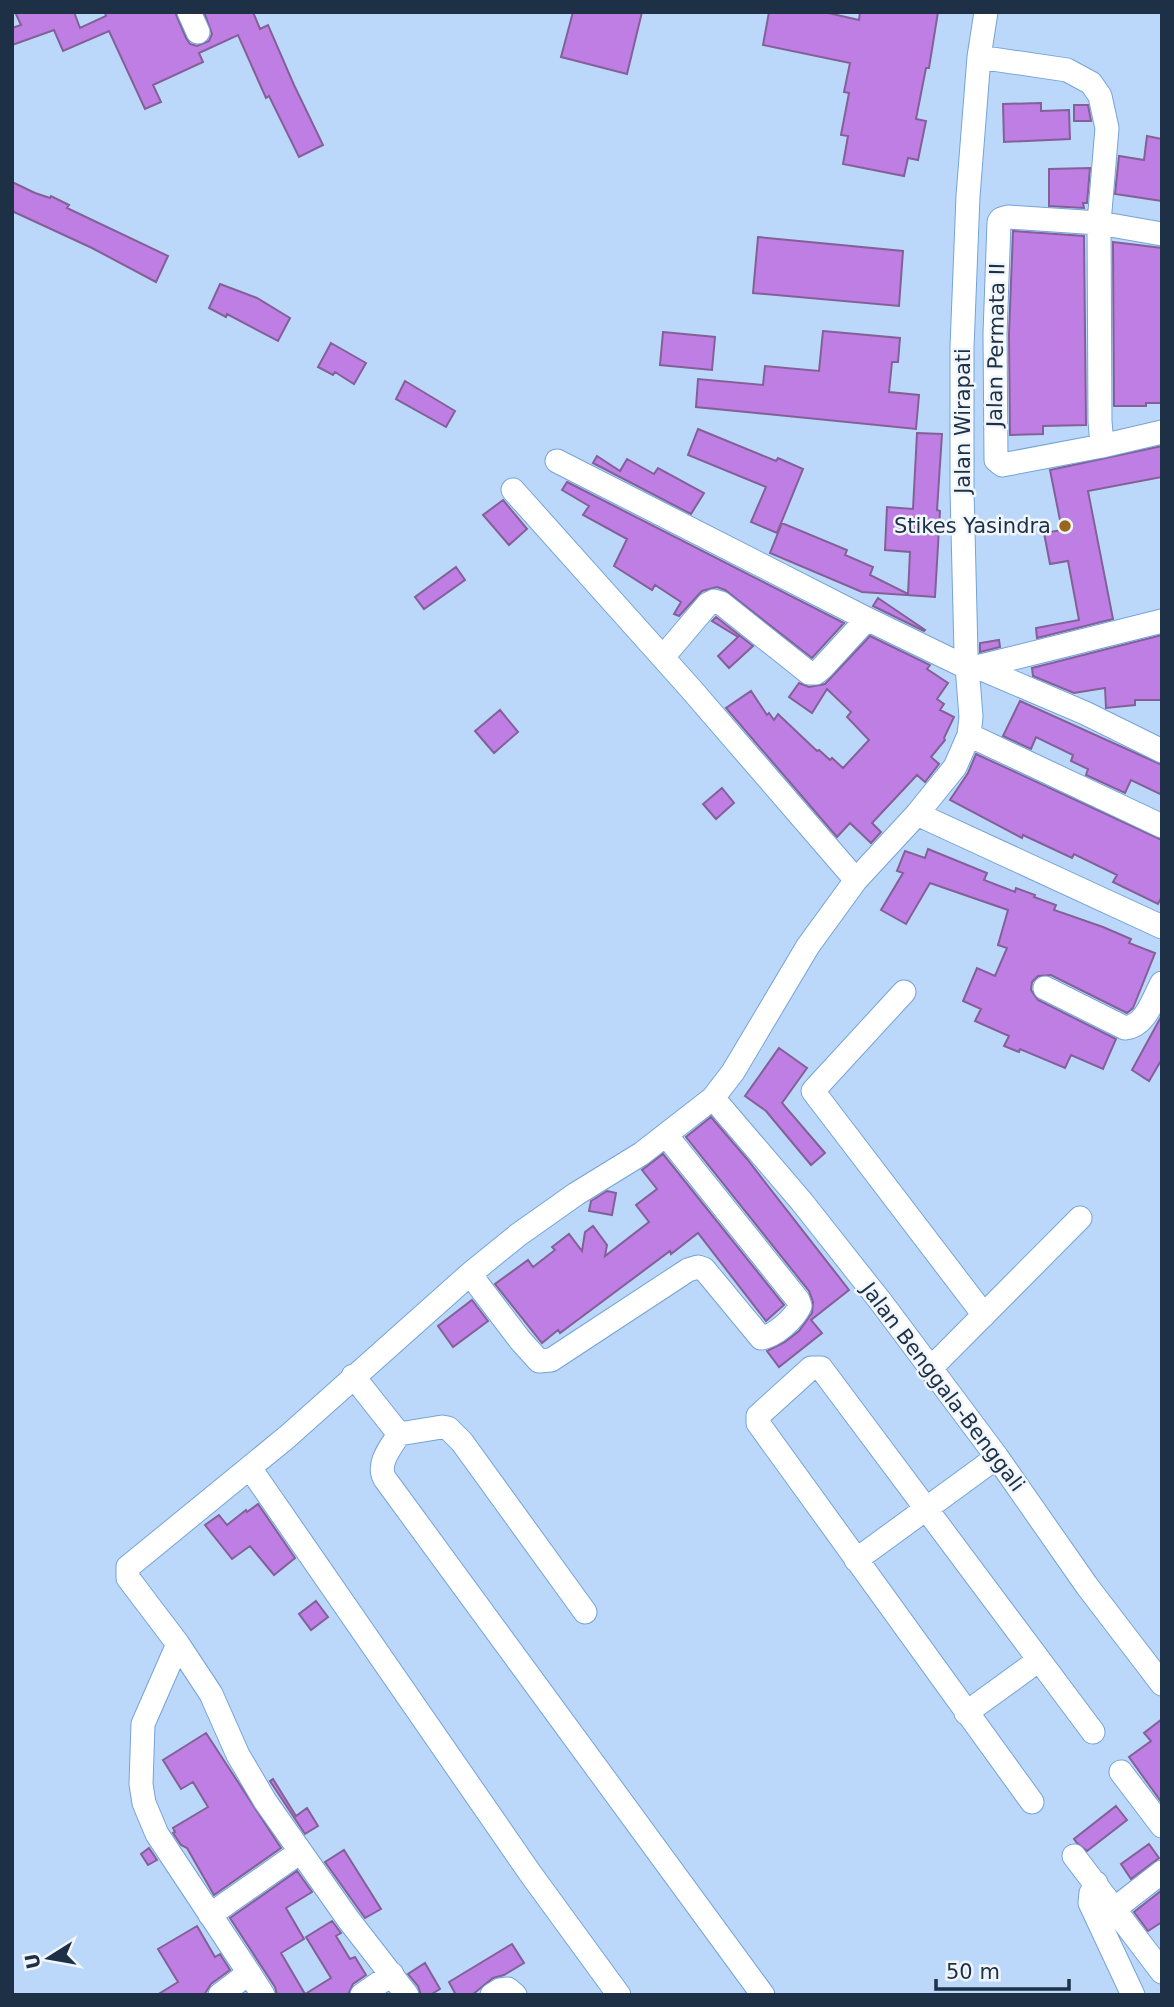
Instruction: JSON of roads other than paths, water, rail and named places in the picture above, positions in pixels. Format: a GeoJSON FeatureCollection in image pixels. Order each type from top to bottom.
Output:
{"type":"FeatureCollection","features":[{"type":"Feature","properties":{"kind":"street","name":"Jalan Wirapati"},"geometry":{"type":"LineString","coordinates":[[178,1644],[128,1578],[128,1567],[250,1468],[470,1274],[528,1228],[576,1194],[641,1154],[713,1098],[733,1072],[808,946],[856,880],[955,768],[969,735],[971,703],[972,667],[962,490],[962,347],[968,196],[979,57],[986,12]]}},
{"type":"Feature","properties":{"kind":"street"},"geometry":{"type":"LineString","coordinates":[[979,57],[1067,70],[1083,77],[1096,89],[1104,109],[1107,128],[1098,223],[1102,446],[1162,432]]}},
{"type":"Feature","properties":{"kind":"street","name":"Jalan Permata II"},"geometry":{"type":"LineString","coordinates":[[1098,223],[1009,217],[999,222],[995,456],[1002,465],[1102,446]]}},
{"type":"Feature","properties":{"kind":"street"},"geometry":{"type":"LineString","coordinates":[[1098,223],[1162,234]]}},
{"type":"Feature","properties":{"kind":"street"},"geometry":{"type":"LineString","coordinates":[[557,461],[867,620],[972,667],[1085,712],[1162,751]]}},
{"type":"Feature","properties":{"kind":"street"},"geometry":{"type":"LineString","coordinates":[[513,490],[663,657],[856,880]]}},
{"type":"Feature","properties":{"kind":"street"},"geometry":{"type":"LineString","coordinates":[[663,657],[708,604],[714,601],[722,603],[809,673],[816,673],[822,668],[867,620]]}},
{"type":"Feature","properties":{"kind":"street"},"geometry":{"type":"LineString","coordinates":[[972,667],[1162,621]]}},
{"type":"Feature","properties":{"kind":"street"},"geometry":{"type":"LineString","coordinates":[[969,735],[1162,826]]}},
{"type":"Feature","properties":{"kind":"street"},"geometry":{"type":"LineString","coordinates":[[917,814],[1162,927]]}},
{"type":"Feature","properties":{"kind":"street"},"geometry":{"type":"LineString","coordinates":[[1045,988],[1130,1028],[1141,1022],[1162,983]]}},
{"type":"Feature","properties":{"kind":"street"},"geometry":{"type":"LineString","coordinates":[[904,992],[813,1091],[984,1315]]}},
{"type":"Feature","properties":{"kind":"street","name":"Jalan Benggala-Benggali"},"geometry":{"type":"LineString","coordinates":[[713,1098],[802,1202],[931,1368],[1087,1586],[1157,1677]]}},
{"type":"Feature","properties":{"kind":"street"},"geometry":{"type":"LineString","coordinates":[[470,1274],[520,1340],[540,1361],[551,1360],[688,1270],[698,1267],[704,1269],[761,1338],[771,1334],[797,1312],[800,1306],[798,1300],[666,1135]]}},
{"type":"Feature","properties":{"kind":"street"},"geometry":{"type":"LineString","coordinates":[[931,1368],[1080,1218]]}},
{"type":"Feature","properties":{"kind":"street"},"geometry":{"type":"LineString","coordinates":[[1032,1802],[758,1423],[758,1416],[811,1368],[821,1368],[1093,1732]]}},
{"type":"Feature","properties":{"kind":"street"},"geometry":{"type":"LineString","coordinates":[[353,1376],[400,1434]]}},
{"type":"Feature","properties":{"kind":"street"},"geometry":{"type":"LineString","coordinates":[[586,1612],[461,1441],[448,1428],[400,1434],[381,1464],[385,1479],[763,1995]]}},
{"type":"Feature","properties":{"kind":"street"},"geometry":{"type":"LineString","coordinates":[[856,1560],[997,1457]]}},
{"type":"Feature","properties":{"kind":"street"},"geometry":{"type":"LineString","coordinates":[[250,1468],[530,1873],[619,1995]]}},
{"type":"Feature","properties":{"kind":"street"},"geometry":{"type":"LineString","coordinates":[[178,1644],[211,1694],[237,1755],[265,1801],[348,1919],[407,1995]]}},
{"type":"Feature","properties":{"kind":"street"},"geometry":{"type":"LineString","coordinates":[[178,1644],[143,1724],[141,1784],[144,1803],[157,1834],[262,1995]]}},
{"type":"Feature","properties":{"kind":"street"},"geometry":{"type":"LineString","coordinates":[[966,1713],[1039,1660]]}},
{"type":"Feature","properties":{"kind":"street"},"geometry":{"type":"LineString","coordinates":[[1121,1772],[1162,1826]]}},
{"type":"Feature","properties":{"kind":"street"},"geometry":{"type":"LineString","coordinates":[[211,1915],[300,1852]]}},
{"type":"Feature","properties":{"kind":"street"},"geometry":{"type":"LineString","coordinates":[[1074,1856],[1096,1883],[1133,1995]]}},
{"type":"Feature","properties":{"kind":"street"},"geometry":{"type":"LineString","coordinates":[[1106,1915],[1162,1872]]}},
{"type":"Feature","properties":{"kind":"street"},"geometry":{"type":"LineString","coordinates":[[1106,1915],[1162,1972]]}},
{"type":"Feature","properties":{"kind":"street"},"geometry":{"type":"LineString","coordinates":[[220,1995],[249,1973]]}},
{"type":"Feature","properties":{"kind":"street"},"geometry":{"type":"LineString","coordinates":[[362,1995],[392,1974]]}},
{"type":"Feature","properties":{"kind":"street"},"geometry":{"type":"LineString","coordinates":[[492,1995],[508,1989],[515,1995]]}},
{"type":"Feature","properties":{"kind":"place","name":"Stikes Yasindra"},"geometry":{"type":"Point","coordinates":[1065,526]}}]}
